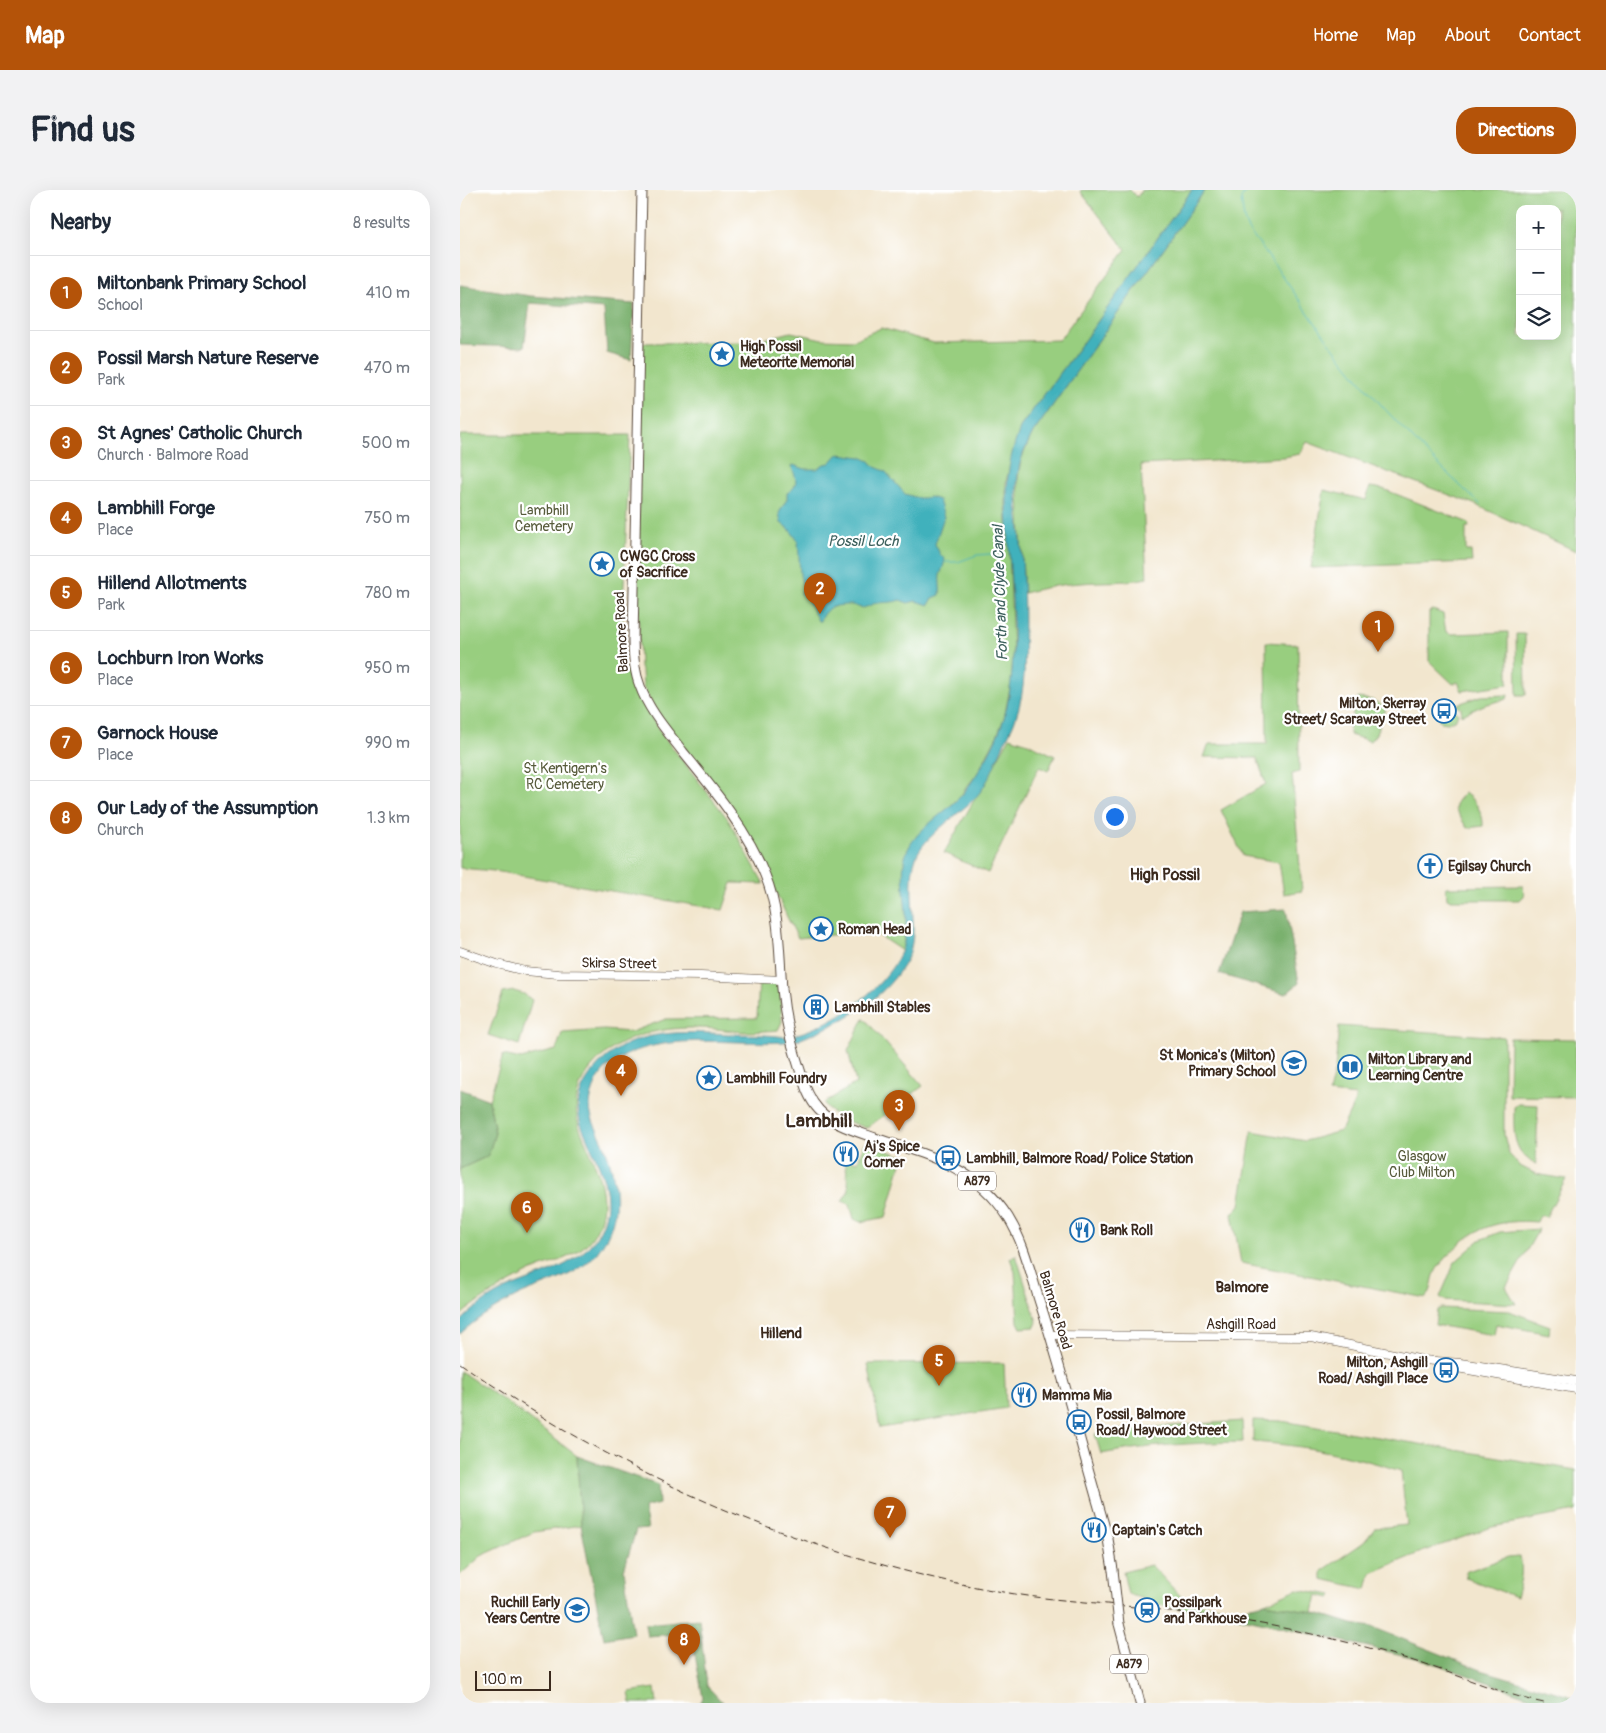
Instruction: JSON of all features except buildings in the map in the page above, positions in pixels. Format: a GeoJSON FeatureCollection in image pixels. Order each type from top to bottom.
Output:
{"type":"FeatureCollection","features":[{"type":"Feature","properties":{"kind":"main road","name":"Balmore Road"},"geometry":{"type":"LineString","coordinates":[[642,190],[633,565],[632,639],[635,674],[646,700],[658,720],[719,797],[754,850],[765,874],[778,923],[782,980],[789,1036],[807,1094],[820,1111],[850,1129],[922,1154],[964,1172],[996,1200],[1019,1236],[1050,1335],[1106,1531],[1113,1570],[1119,1624],[1140,1703]]}},
{"type":"Feature","properties":{"kind":"street","name":"Skirsa Street"},"geometry":{"type":"LineString","coordinates":[[460,951],[497,964],[525,971],[558,974],[588,976],[701,976],[782,980]]}},
{"type":"Feature","properties":{"kind":"street","name":"Ashgill Road"},"geometry":{"type":"LineString","coordinates":[[1050,1335],[1311,1337],[1423,1360],[1461,1363],[1576,1382]]}},
{"type":"Feature","properties":{"kind":"street","name":"Ashgill Road"},"geometry":{"type":"LineString","coordinates":[[1429,1360],[1457,1368],[1576,1389]]}},
{"type":"Feature","properties":{"kind":"green space"},"geometry":{"type":"Polygon","coordinates":[[[1130,190],[1137,197],[1142,190],[1192,190],[1021,426],[1006,481],[1013,655],[1011,683],[1004,718],[997,736],[977,774],[960,797],[917,836],[904,875],[906,919],[902,951],[878,935],[842,934],[798,938],[759,854],[656,711],[643,687],[642,671],[640,668],[637,564],[643,343],[753,342],[791,332],[822,339],[854,340],[881,328],[934,343],[1059,340],[1126,250],[1080,191],[1130,190]]]}},
{"type":"Feature","properties":{"kind":"green space"},"geometry":{"type":"Polygon","coordinates":[[[1205,190],[1576,190],[1576,551],[1474,504],[1307,442],[1300,454],[1284,457],[1141,465],[1147,578],[1066,584],[1024,593],[1018,478],[1021,460],[1031,436],[1205,190]]]}},
{"type":"Feature","properties":{"kind":"green space"},"geometry":{"type":"Polygon","coordinates":[[[460,285],[530,296],[634,304],[631,360],[607,353],[604,309],[530,303],[524,347],[460,345],[460,285]]]}},
{"type":"Feature","properties":{"kind":"green space","name":"St Kentigern's RC Cemetery"},"geometry":{"type":"Polygon","coordinates":[[[460,435],[630,435],[621,658],[640,699],[661,733],[728,819],[764,884],[732,883],[723,910],[494,871],[460,868],[460,435]]]}},
{"type":"Feature","properties":{"kind":"green space"},"geometry":{"type":"Polygon","coordinates":[[[1370,487],[1383,489],[1469,523],[1469,527],[1466,527],[1466,551],[1471,551],[1472,562],[1311,568],[1324,490],[1366,500],[1370,487]]]}},
{"type":"Feature","properties":{"kind":"green space"},"geometry":{"type":"Polygon","coordinates":[[[1433,610],[1443,614],[1446,632],[1452,634],[1508,632],[1508,684],[1462,691],[1458,682],[1453,684],[1429,661],[1429,612],[1433,610]]]}},
{"type":"Feature","properties":{"kind":"green space"},"geometry":{"type":"Polygon","coordinates":[[[1516,634],[1525,634],[1526,695],[1517,695],[1516,634]]]}},
{"type":"Feature","properties":{"kind":"green space"},"geometry":{"type":"Polygon","coordinates":[[[1266,642],[1298,644],[1299,772],[1292,774],[1302,891],[1284,894],[1279,862],[1243,856],[1221,810],[1266,784],[1257,758],[1204,757],[1209,744],[1267,744],[1266,642]]]}},
{"type":"Feature","properties":{"kind":"green space"},"geometry":{"type":"Polygon","coordinates":[[[1508,695],[1507,699],[1484,705],[1462,715],[1461,708],[1455,705],[1481,696],[1508,695]]]}},
{"type":"Feature","properties":{"kind":"green space"},"geometry":{"type":"Polygon","coordinates":[[[1358,698],[1372,700],[1386,708],[1376,734],[1370,741],[1350,735],[1349,726],[1358,698]]]}},
{"type":"Feature","properties":{"kind":"green space"},"geometry":{"type":"Polygon","coordinates":[[[1449,708],[1458,713],[1456,719],[1448,723],[1441,722],[1438,718],[1439,714],[1449,708]]]}},
{"type":"Feature","properties":{"kind":"green space"},"geometry":{"type":"Polygon","coordinates":[[[1010,737],[1055,756],[1048,771],[1039,767],[988,873],[944,853],[1010,737]]]}},
{"type":"Feature","properties":{"kind":"green space"},"geometry":{"type":"Polygon","coordinates":[[[1464,793],[1478,807],[1483,826],[1467,828],[1455,809],[1457,801],[1464,793]]]}},
{"type":"Feature","properties":{"kind":"green space"},"geometry":{"type":"Polygon","coordinates":[[[1523,886],[1524,896],[1520,900],[1451,900],[1447,898],[1446,887],[1523,886]]]}},
{"type":"Feature","properties":{"kind":"green space"},"geometry":{"type":"Polygon","coordinates":[[[1286,909],[1299,983],[1286,994],[1219,974],[1240,912],[1286,909]]]}},
{"type":"Feature","properties":{"kind":"green space"},"geometry":{"type":"Polygon","coordinates":[[[759,980],[780,981],[782,1022],[778,1030],[744,1032],[682,1028],[666,1030],[635,1037],[607,1052],[595,1063],[581,1083],[576,1104],[579,1127],[597,1169],[602,1194],[603,1207],[596,1231],[584,1247],[576,1252],[513,1281],[484,1298],[460,1316],[460,1307],[462,1305],[460,1304],[460,1169],[488,1156],[495,1132],[489,1100],[503,1055],[521,1059],[556,1050],[562,1033],[604,1030],[631,1032],[666,1019],[757,1018],[759,980]]]}},
{"type":"Feature","properties":{"kind":"green space"},"geometry":{"type":"Polygon","coordinates":[[[514,991],[524,994],[532,1000],[519,1045],[488,1035],[503,993],[514,991]]]}},
{"type":"Feature","properties":{"kind":"green space"},"geometry":{"type":"Polygon","coordinates":[[[864,1018],[923,1086],[867,1128],[837,1116],[824,1103],[856,1083],[848,1051],[864,1018]]]}},
{"type":"Feature","properties":{"kind":"green space","name":"Glasgow Club Milton"},"geometry":{"type":"Polygon","coordinates":[[[1339,1026],[1504,1037],[1504,1135],[1509,1154],[1520,1166],[1536,1174],[1566,1179],[1546,1217],[1540,1215],[1537,1222],[1523,1221],[1498,1224],[1487,1227],[1466,1238],[1437,1269],[1430,1292],[1426,1298],[1241,1263],[1232,1214],[1240,1205],[1252,1131],[1305,1141],[1341,1131],[1355,1101],[1356,1096],[1329,1093],[1335,1069],[1339,1026]]]}},
{"type":"Feature","properties":{"kind":"green space"},"geometry":{"type":"Polygon","coordinates":[[[1510,1038],[1576,1039],[1576,1097],[1509,1096],[1510,1038]]]}},
{"type":"Feature","properties":{"kind":"green space"},"geometry":{"type":"Polygon","coordinates":[[[460,1089],[489,1100],[495,1133],[488,1156],[460,1169],[460,1089]]]}},
{"type":"Feature","properties":{"kind":"green space"},"geometry":{"type":"Polygon","coordinates":[[[1518,1104],[1538,1105],[1536,1164],[1528,1159],[1518,1147],[1514,1132],[1514,1107],[1518,1104]]]}},
{"type":"Feature","properties":{"kind":"green space"},"geometry":{"type":"Polygon","coordinates":[[[864,1143],[903,1156],[886,1217],[861,1222],[854,1219],[850,1204],[842,1201],[849,1190],[845,1159],[858,1162],[864,1143]]]}},
{"type":"Feature","properties":{"kind":"green space"},"geometry":{"type":"Polygon","coordinates":[[[1539,1229],[1506,1287],[1516,1304],[1444,1300],[1440,1297],[1455,1262],[1480,1240],[1500,1232],[1539,1229]]]}},
{"type":"Feature","properties":{"kind":"green space"},"geometry":{"type":"Polygon","coordinates":[[[1016,1255],[1037,1322],[1035,1327],[1021,1328],[1018,1322],[1015,1272],[1010,1258],[1016,1255]]]}},
{"type":"Feature","properties":{"kind":"green space"},"geometry":{"type":"Polygon","coordinates":[[[1441,1308],[1509,1311],[1550,1326],[1549,1334],[1496,1324],[1494,1335],[1435,1325],[1437,1310],[1441,1308]]]}},
{"type":"Feature","properties":{"kind":"green space"},"geometry":{"type":"Polygon","coordinates":[[[1004,1363],[1006,1408],[880,1428],[868,1364],[1004,1363]]]}},
{"type":"Feature","properties":{"kind":"green space"},"geometry":{"type":"Polygon","coordinates":[[[460,1371],[509,1404],[577,1456],[581,1525],[534,1532],[481,1556],[460,1575],[460,1371]]]}},
{"type":"Feature","properties":{"kind":"green space"},"geometry":{"type":"Polygon","coordinates":[[[1253,1420],[1281,1421],[1576,1470],[1576,1511],[1492,1527],[1419,1553],[1371,1573],[1367,1589],[1322,1579],[1322,1571],[1364,1542],[1375,1528],[1407,1525],[1401,1471],[1365,1460],[1328,1452],[1253,1442],[1253,1420]]]}},
{"type":"Feature","properties":{"kind":"green space"},"geometry":{"type":"Polygon","coordinates":[[[1242,1421],[1243,1442],[1136,1448],[1101,1454],[1095,1434],[1104,1431],[1242,1421]]]}},
{"type":"Feature","properties":{"kind":"green space"},"geometry":{"type":"Polygon","coordinates":[[[577,1456],[658,1485],[659,1504],[644,1508],[648,1529],[636,1530],[624,1570],[633,1634],[604,1639],[581,1525],[577,1456]]]}},
{"type":"Feature","properties":{"kind":"green space"},"geometry":{"type":"Polygon","coordinates":[[[1520,1556],[1521,1577],[1516,1597],[1466,1578],[1465,1572],[1508,1557],[1520,1556]]]}},
{"type":"Feature","properties":{"kind":"green space"},"geometry":{"type":"Polygon","coordinates":[[[1151,1565],[1187,1603],[1228,1607],[1226,1614],[1167,1607],[1128,1594],[1123,1572],[1151,1565]]]}},
{"type":"Feature","properties":{"kind":"green space"},"geometry":{"type":"Polygon","coordinates":[[[1297,1589],[1333,1595],[1331,1598],[1317,1595],[1313,1612],[1265,1603],[1297,1589]]]}},
{"type":"Feature","properties":{"kind":"green space"},"geometry":{"type":"Polygon","coordinates":[[[1265,1603],[1313,1612],[1352,1624],[1372,1627],[1481,1670],[1576,1698],[1576,1703],[1555,1703],[1530,1697],[1424,1660],[1226,1614],[1228,1607],[1242,1608],[1265,1603]]]}},
{"type":"Feature","properties":{"kind":"green space"},"geometry":{"type":"Polygon","coordinates":[[[699,1619],[707,1686],[723,1703],[700,1703],[703,1698],[691,1633],[647,1636],[645,1624],[699,1619]]]}},
{"type":"Feature","properties":{"kind":"green space"},"geometry":{"type":"Polygon","coordinates":[[[655,1688],[657,1703],[631,1703],[629,1692],[655,1688]]]}},
{"type":"Feature","properties":{"kind":"water"},"geometry":{"type":"Polygon","coordinates":[[[1192,190],[1205,190],[1031,436],[1023,454],[1017,480],[1024,597],[1025,652],[1022,696],[1012,728],[981,791],[970,803],[929,838],[918,853],[912,878],[913,934],[911,947],[907,959],[899,972],[890,984],[868,1004],[829,1027],[801,1039],[763,1043],[715,1041],[665,1044],[642,1049],[621,1058],[603,1072],[594,1088],[590,1111],[608,1156],[616,1197],[615,1211],[607,1237],[591,1259],[573,1273],[503,1304],[480,1318],[460,1334],[460,1322],[481,1303],[496,1294],[565,1264],[589,1246],[598,1234],[604,1222],[607,1198],[602,1175],[580,1123],[578,1105],[584,1084],[605,1059],[620,1048],[636,1040],[671,1033],[785,1037],[802,1033],[836,1017],[852,1006],[868,994],[893,967],[901,952],[905,936],[903,867],[907,851],[917,835],[960,797],[979,770],[1001,728],[1009,698],[1012,677],[1013,612],[1007,487],[1011,459],[1021,426],[1192,190]]]}},
{"type":"Feature","properties":{"kind":"water","name":"Possil Loch"},"geometry":{"type":"Polygon","coordinates":[[[840,454],[861,457],[870,461],[875,467],[885,471],[905,494],[918,498],[930,497],[939,500],[944,517],[935,544],[941,556],[945,559],[940,575],[940,595],[933,598],[929,605],[916,601],[908,603],[900,600],[876,603],[863,608],[841,605],[828,609],[820,621],[818,621],[809,602],[801,594],[803,587],[800,575],[798,541],[790,530],[781,523],[779,513],[787,499],[787,493],[794,487],[796,481],[791,466],[817,469],[824,464],[830,463],[840,454]]]}},
{"type":"Feature","properties":{"kind":"waterway"},"geometry":{"type":"LineString","coordinates":[[1248,190],[1241,198],[1244,219],[1248,230],[1328,340],[1370,393],[1400,426],[1480,504]]}},
{"type":"Feature","properties":{"kind":"waterway","name":"Forth and Clyde Canal"},"geometry":{"type":"LineString","coordinates":[[945,562],[958,562],[977,555],[1003,553]]}},
{"type":"Feature","properties":{"kind":"railway"},"geometry":{"type":"LineString","coordinates":[[460,1363],[523,1405],[588,1443],[655,1478],[725,1510],[796,1537],[868,1561],[941,1580],[1015,1594],[1252,1622],[1293,1630],[1390,1654],[1500,1691],[1544,1703]]}},
{"type":"Feature","properties":{"kind":"place","name":"High Possil Meteorite Memorial"},"geometry":{"type":"Point","coordinates":[722,354]}},
{"type":"Feature","properties":{"kind":"place","name":"CWGC Cross of Sacrifice"},"geometry":{"type":"Point","coordinates":[602,564]}},
{"type":"Feature","properties":{"kind":"place","name":"Possil Marsh Nature Reserve"},"geometry":{"type":"Point","coordinates":[820,614]}},
{"type":"Feature","properties":{"kind":"place","name":"Miltonbank Primary School"},"geometry":{"type":"Point","coordinates":[1378,652]}},
{"type":"Feature","properties":{"kind":"place","name":"Milton, Skerray Street/ Scaraway Street"},"geometry":{"type":"Point","coordinates":[1444,711]}},
{"type":"Feature","properties":{"kind":"place","name":"Egilsay Church"},"geometry":{"type":"Point","coordinates":[1430,866]}},
{"type":"Feature","properties":{"kind":"place","name":"Roman Head"},"geometry":{"type":"Point","coordinates":[821,929]}},
{"type":"Feature","properties":{"kind":"place","name":"Lambhill Stables"},"geometry":{"type":"Point","coordinates":[816,1007]}},
{"type":"Feature","properties":{"kind":"place","name":"St Monica's (Milton) Primary School"},"geometry":{"type":"Point","coordinates":[1294,1063]}},
{"type":"Feature","properties":{"kind":"place","name":"Milton Library and Learning Centre"},"geometry":{"type":"Point","coordinates":[1350,1067]}},
{"type":"Feature","properties":{"kind":"place","name":"Lambhill Foundry"},"geometry":{"type":"Point","coordinates":[709,1078]}},
{"type":"Feature","properties":{"kind":"place","name":"Lambhill Forge"},"geometry":{"type":"Point","coordinates":[621,1096]}},
{"type":"Feature","properties":{"kind":"place","name":"St Agnes' Catholic Church"},"geometry":{"type":"Point","coordinates":[899,1131]}},
{"type":"Feature","properties":{"kind":"place","name":"Aj's Spice Corner"},"geometry":{"type":"Point","coordinates":[846,1154]}},
{"type":"Feature","properties":{"kind":"place","name":"Lambhill, Balmore Road/ Police Station"},"geometry":{"type":"Point","coordinates":[948,1158]}},
{"type":"Feature","properties":{"kind":"place","name":"Bank Roll"},"geometry":{"type":"Point","coordinates":[1082,1230]}},
{"type":"Feature","properties":{"kind":"place","name":"Lochburn Iron Works"},"geometry":{"type":"Point","coordinates":[527,1233]}},
{"type":"Feature","properties":{"kind":"place","name":"Milton, Ashgill Road/ Ashgill Place"},"geometry":{"type":"Point","coordinates":[1446,1370]}},
{"type":"Feature","properties":{"kind":"place","name":"Hillend Allotments"},"geometry":{"type":"Point","coordinates":[939,1386]}},
{"type":"Feature","properties":{"kind":"place","name":"Mamma Mia"},"geometry":{"type":"Point","coordinates":[1024,1395]}},
{"type":"Feature","properties":{"kind":"place","name":"Possil, Balmore Road/ Haywood Street"},"geometry":{"type":"Point","coordinates":[1079,1422]}},
{"type":"Feature","properties":{"kind":"place","name":"Captain's Catch"},"geometry":{"type":"Point","coordinates":[1094,1530]}},
{"type":"Feature","properties":{"kind":"place","name":"Garnock House"},"geometry":{"type":"Point","coordinates":[890,1538]}},
{"type":"Feature","properties":{"kind":"place","name":"Ruchill Early Years Centre"},"geometry":{"type":"Point","coordinates":[577,1610]}},
{"type":"Feature","properties":{"kind":"place","name":"Possilpark and Parkhouse"},"geometry":{"type":"Point","coordinates":[1147,1610]}},
{"type":"Feature","properties":{"kind":"place","name":"Our Lady of the Assumption"},"geometry":{"type":"Point","coordinates":[684,1665]}},
{"type":"Feature","properties":{"kind":"district","name":"High Possil"},"geometry":{"type":"Point","coordinates":[1165,874]}},
{"type":"Feature","properties":{"kind":"district","name":"Lambhill"},"geometry":{"type":"Point","coordinates":[819,1120]}},
{"type":"Feature","properties":{"kind":"district","name":"Balmore"},"geometry":{"type":"Point","coordinates":[1242,1287]}},
{"type":"Feature","properties":{"kind":"district","name":"Hillend"},"geometry":{"type":"Point","coordinates":[781,1333]}},
{"type":"Feature","properties":{"kind":"park label","name":"Lambhill Cemetery"},"geometry":{"type":"Point","coordinates":[544,518]}}]}
